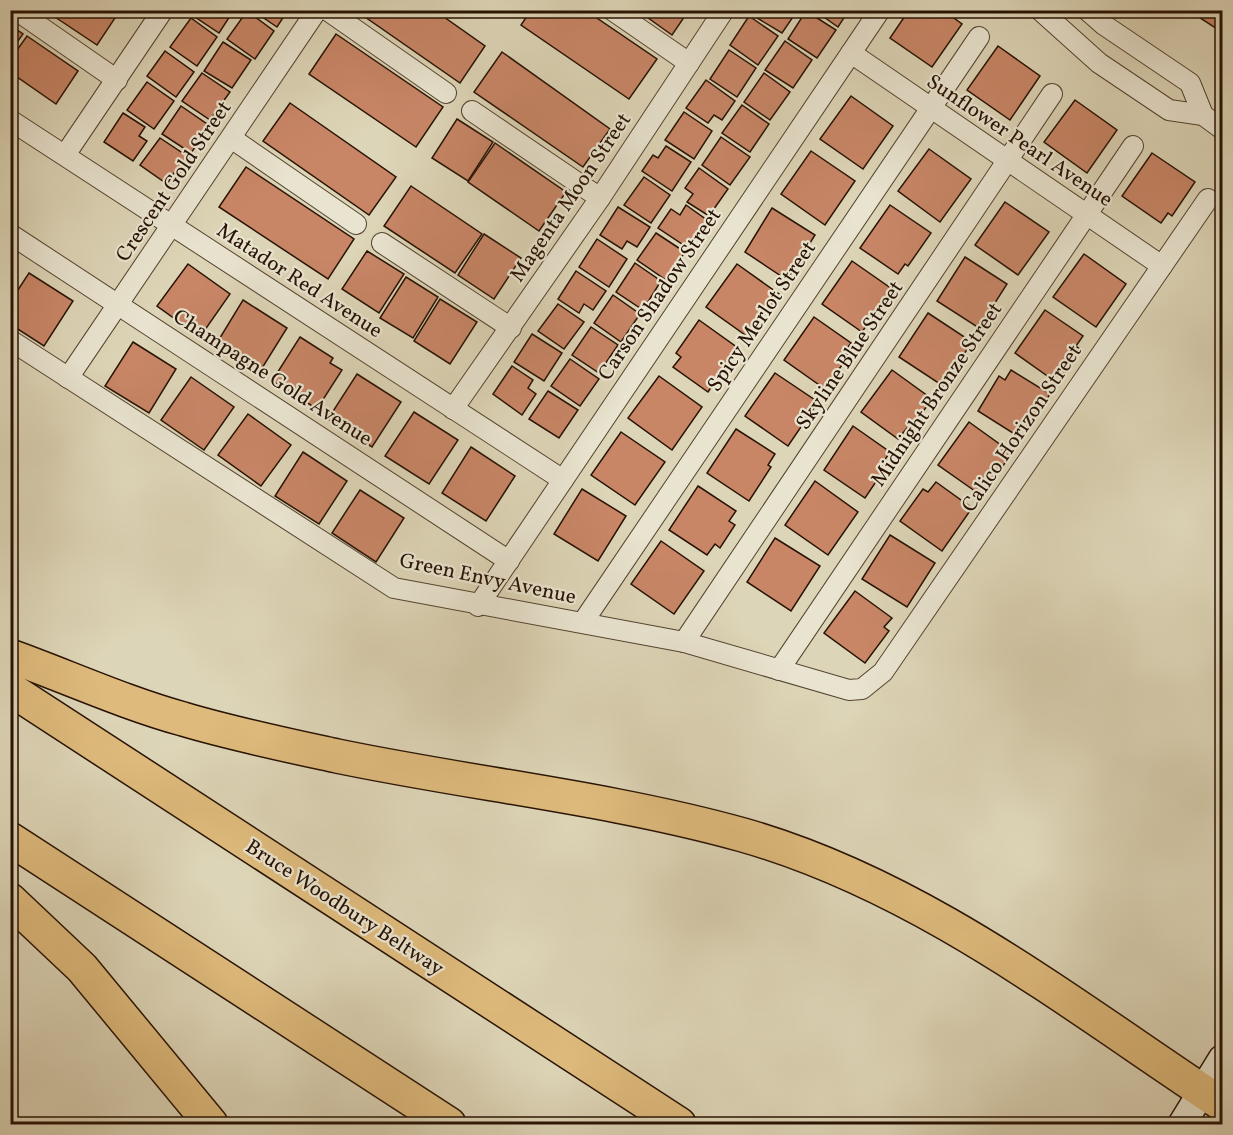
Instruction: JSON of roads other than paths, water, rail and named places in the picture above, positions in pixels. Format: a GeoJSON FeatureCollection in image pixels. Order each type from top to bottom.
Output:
{"type":"FeatureCollection","features":[{"type":"Feature","properties":{"kind":"highway"},"geometry":{"type":"LineString","coordinates":[[10,656],[182,719],[339,756],[547,791],[744,835],[822,864],[905,901],[973,939],[1213,1098]]}},
{"type":"Feature","properties":{"kind":"highway","name":"Bruce Woodbury Beltway"},"geometry":{"type":"LineString","coordinates":[[10,689],[679,1125]]}},
{"type":"Feature","properties":{"kind":"highway"},"geometry":{"type":"LineString","coordinates":[[10,839],[449,1125]]}},
{"type":"Feature","properties":{"kind":"highway"},"geometry":{"type":"LineString","coordinates":[[10,900],[82,968],[211,1125]]}},
{"type":"Feature","properties":{"kind":"main road"},"geometry":{"type":"LineString","coordinates":[[1182,1125],[1213,1098],[1222,1059]]}},
{"type":"Feature","properties":{"kind":"street"},"geometry":{"type":"LineString","coordinates":[[16,10],[117,80]]}},
{"type":"Feature","properties":{"kind":"street"},"geometry":{"type":"LineString","coordinates":[[64,155],[163,10]]}},
{"type":"Feature","properties":{"kind":"street","name":"Crescent Gold Street"},"geometry":{"type":"LineString","coordinates":[[68,378],[317,10]]}},
{"type":"Feature","properties":{"kind":"street"},"geometry":{"type":"LineString","coordinates":[[327,10],[446,93]]}},
{"type":"Feature","properties":{"kind":"street"},"geometry":{"type":"LineString","coordinates":[[612,10],[688,63]]}},
{"type":"Feature","properties":{"kind":"street","name":"Magenta Moon Street"},"geometry":{"type":"LineString","coordinates":[[453,409],[600,198],[724,10]]}},
{"type":"Feature","properties":{"kind":"street","name":"Carson Shadow Street"},"geometry":{"type":"LineString","coordinates":[[478,606],[880,10]]}},
{"type":"Feature","properties":{"kind":"street"},"geometry":{"type":"LineString","coordinates":[[1040,10],[1099,63],[1169,110],[1203,115],[1222,129]]}},
{"type":"Feature","properties":{"kind":"street"},"geometry":{"type":"LineString","coordinates":[[1087,10],[1104,26],[1190,83],[1203,115]]}},
{"type":"Feature","properties":{"kind":"street","name":"Spicy Merlot Street"},"geometry":{"type":"LineString","coordinates":[[583,622],[979,37]]}},
{"type":"Feature","properties":{"kind":"street","name":"Sunflower Pearl Avenue"},"geometry":{"type":"LineString","coordinates":[[851,53],[1162,266]]}},
{"type":"Feature","properties":{"kind":"street","name":"Skyline Blue Street"},"geometry":{"type":"LineString","coordinates":[[684,642],[1052,94]]}},
{"type":"Feature","properties":{"kind":"street"},"geometry":{"type":"LineString","coordinates":[[472,111],[600,198]]}},
{"type":"Feature","properties":{"kind":"street","name":"Matador Red Avenue"},"geometry":{"type":"LineString","coordinates":[[10,120],[563,480]]}},
{"type":"Feature","properties":{"kind":"street"},"geometry":{"type":"LineString","coordinates":[[231,138],[356,224]]}},
{"type":"Feature","properties":{"kind":"street","name":"Midnight Bronze Street"},"geometry":{"type":"LineString","coordinates":[[779,670],[1133,146]]}},
{"type":"Feature","properties":{"kind":"street","name":"Calico Horizon Street"},"geometry":{"type":"LineString","coordinates":[[871,682],[883,672],[1208,199]]}},
{"type":"Feature","properties":{"kind":"street","name":"Champagne Gold Avenue"},"geometry":{"type":"LineString","coordinates":[[10,234],[509,561]]}},
{"type":"Feature","properties":{"kind":"street"},"geometry":{"type":"LineString","coordinates":[[382,243],[511,328]]}},
{"type":"Feature","properties":{"kind":"street","name":"Green Envy Avenue"},"geometry":{"type":"LineString","coordinates":[[10,340],[394,588],[478,606],[583,622],[684,642],[849,690],[862,689],[871,682]]}}]}
